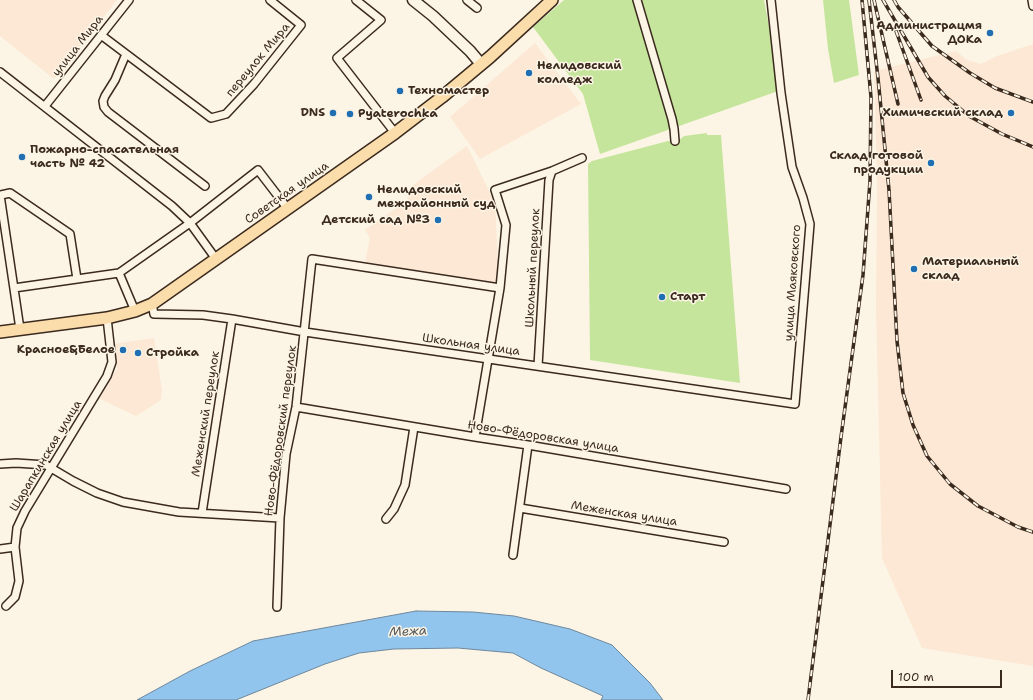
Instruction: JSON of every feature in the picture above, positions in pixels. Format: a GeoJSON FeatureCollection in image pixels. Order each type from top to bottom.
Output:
{"type":"FeatureCollection","features":[{"type":"Feature","properties":{"kind":"main road"},"geometry":{"type":"LineString","coordinates":[[413,0],[465,46],[481,64]]}},
{"type":"Feature","properties":{"kind":"main road","name":"Советская улица"},"geometry":{"type":"LineString","coordinates":[[0,332],[107,318],[135,311],[152,304],[395,133],[442,97],[481,64],[552,0]]}},
{"type":"Feature","properties":{"kind":"street","name":"улица Мира"},"geometry":{"type":"LineString","coordinates":[[45,106],[129,0]]}},
{"type":"Feature","properties":{"kind":"street","name":"переулок Мира"},"geometry":{"type":"LineString","coordinates":[[102,35],[211,118],[226,114],[254,84],[301,25],[270,0]]}},
{"type":"Feature","properties":{"kind":"street"},"geometry":{"type":"LineString","coordinates":[[356,0],[381,20],[337,58],[395,133]]}},
{"type":"Feature","properties":{"kind":"street"},"geometry":{"type":"LineString","coordinates":[[467,0],[477,8]]}},
{"type":"Feature","properties":{"kind":"street"},"geometry":{"type":"LineString","coordinates":[[637,0],[672,119],[675,141]]}},
{"type":"Feature","properties":{"kind":"street","name":"улица Маяковского"},"geometry":{"type":"LineString","coordinates":[[771,0],[781,94],[792,167],[810,224],[795,404]]}},
{"type":"Feature","properties":{"kind":"street"},"geometry":{"type":"LineString","coordinates":[[1032,0],[1033,6]]}},
{"type":"Feature","properties":{"kind":"street"},"geometry":{"type":"LineString","coordinates":[[126,54],[115,80],[105,96],[103,102],[104,107],[108,112],[205,186]]}},
{"type":"Feature","properties":{"kind":"street"},"geometry":{"type":"LineString","coordinates":[[0,72],[172,206],[190,223],[216,259]]}},
{"type":"Feature","properties":{"kind":"street"},"geometry":{"type":"LineString","coordinates":[[475,437],[500,288],[506,225],[495,190],[552,171],[582,158]]}},
{"type":"Feature","properties":{"kind":"street"},"geometry":{"type":"LineString","coordinates":[[14,288],[119,273],[190,223],[258,170],[288,209]]}},
{"type":"Feature","properties":{"kind":"street","name":"Школьный переулок"},"geometry":{"type":"LineString","coordinates":[[538,366],[549,180],[552,171]]}},
{"type":"Feature","properties":{"kind":"street"},"geometry":{"type":"LineString","coordinates":[[20,329],[0,195],[10,193],[70,234],[77,279]]}},
{"type":"Feature","properties":{"kind":"street","name":"Ново-Фёдоровский переулок"},"geometry":{"type":"LineString","coordinates":[[277,607],[280,518],[286,454],[296,407],[312,259],[500,288]]}},
{"type":"Feature","properties":{"kind":"street"},"geometry":{"type":"LineString","coordinates":[[119,273],[135,311]]}},
{"type":"Feature","properties":{"kind":"street","name":"Школьная улица"},"geometry":{"type":"LineString","coordinates":[[152,304],[154,314],[203,315],[232,319],[305,332],[795,404]]}},
{"type":"Feature","properties":{"kind":"street","name":"Шарапкинская улица"},"geometry":{"type":"LineString","coordinates":[[6,606],[15,597],[19,581],[15,547],[17,528],[107,376],[112,362],[107,318]]}},
{"type":"Feature","properties":{"kind":"street","name":"Меженский переулок"},"geometry":{"type":"LineString","coordinates":[[202,513],[232,319]]}},
{"type":"Feature","properties":{"kind":"street","name":"Ново-Фёдоровская улица"},"geometry":{"type":"LineString","coordinates":[[296,407],[475,437],[528,444],[786,489]]}},
{"type":"Feature","properties":{"kind":"street"},"geometry":{"type":"LineString","coordinates":[[386,518],[394,509],[405,486],[414,427]]}},
{"type":"Feature","properties":{"kind":"street"},"geometry":{"type":"LineString","coordinates":[[512,555],[520,508],[528,444]]}},
{"type":"Feature","properties":{"kind":"street"},"geometry":{"type":"LineString","coordinates":[[0,464],[39,463],[46,465],[97,493],[123,502],[179,512],[280,518]]}},
{"type":"Feature","properties":{"kind":"street","name":"Меженская улица"},"geometry":{"type":"LineString","coordinates":[[520,508],[724,542]]}},
{"type":"Feature","properties":{"kind":"street"},"geometry":{"type":"LineString","coordinates":[[0,549],[15,547]]}},
{"type":"Feature","properties":{"kind":"shaded area"},"geometry":{"type":"Polygon","coordinates":[[[0,0],[117,0],[54,79],[0,36],[0,0]]]}},
{"type":"Feature","properties":{"kind":"shaded area","name":"Нелидовский колледж"},"geometry":{"type":"Polygon","coordinates":[[[535,43],[581,104],[480,159],[450,117],[535,43]]]}},
{"type":"Feature","properties":{"kind":"shaded area"},"geometry":{"type":"Polygon","coordinates":[[[1033,44],[1033,666],[922,648],[882,558],[876,308],[877,184],[874,71],[956,51],[967,60],[981,64],[997,56],[1033,44]]]}},
{"type":"Feature","properties":{"kind":"shaded area","name":"Детский сад №3"},"geometry":{"type":"Polygon","coordinates":[[[467,146],[495,203],[499,284],[365,262],[370,238],[365,230],[395,209],[406,205],[410,187],[467,146]]]}},
{"type":"Feature","properties":{"kind":"shaded area"},"geometry":{"type":"Polygon","coordinates":[[[154,338],[162,390],[161,400],[136,416],[98,398],[117,369],[113,344],[154,338]]]}},
{"type":"Feature","properties":{"kind":"green space"},"geometry":{"type":"Polygon","coordinates":[[[564,0],[764,0],[781,90],[600,154],[583,94],[533,27],[564,0]]]}},
{"type":"Feature","properties":{"kind":"green space"},"geometry":{"type":"Polygon","coordinates":[[[823,0],[849,0],[859,75],[834,83],[828,49],[823,0]]]}},
{"type":"Feature","properties":{"kind":"green space","name":"Старт"},"geometry":{"type":"Polygon","coordinates":[[[707,133],[707,135],[721,135],[740,383],[590,360],[588,164],[592,161],[668,141],[679,140],[684,136],[707,133]]]}},
{"type":"Feature","properties":{"kind":"water","name":"Межа"},"geometry":{"type":"Polygon","coordinates":[[[416,611],[473,612],[514,616],[570,629],[612,645],[650,683],[663,700],[601,700],[603,696],[541,668],[513,653],[458,648],[394,649],[359,653],[325,664],[236,700],[137,700],[190,671],[253,641],[416,611]]]}},
{"type":"Feature","properties":{"kind":"railway"},"geometry":{"type":"LineString","coordinates":[[808,700],[863,275],[870,181],[871,97],[862,0]]}},
{"type":"Feature","properties":{"kind":"railway"},"geometry":{"type":"LineString","coordinates":[[869,0],[889,190],[897,341],[903,393],[913,425],[927,456],[950,484],[978,506],[1018,527],[1033,532]]}},
{"type":"Feature","properties":{"kind":"railway"},"geometry":{"type":"LineString","coordinates":[[874,0],[898,104]]}},
{"type":"Feature","properties":{"kind":"railway"},"geometry":{"type":"LineString","coordinates":[[883,0],[928,77],[945,96],[969,116],[1002,134],[1033,147]]}},
{"type":"Feature","properties":{"kind":"railway"},"geometry":{"type":"LineString","coordinates":[[894,0],[898,7],[932,46],[970,73],[995,88],[1033,102]]}},
{"type":"Feature","properties":{"kind":"railway"},"geometry":{"type":"LineString","coordinates":[[896,31],[921,100]]}},
{"type":"Feature","properties":{"kind":"place","name":"Администрацмя ДОКа"},"geometry":{"type":"Point","coordinates":[990,33]}},
{"type":"Feature","properties":{"kind":"place","name":"Нелидовский колледж"},"geometry":{"type":"Point","coordinates":[529,73]}},
{"type":"Feature","properties":{"kind":"place","name":"Техномастер"},"geometry":{"type":"Point","coordinates":[400,91]}},
{"type":"Feature","properties":{"kind":"place","name":"DNS"},"geometry":{"type":"Point","coordinates":[333,113]}},
{"type":"Feature","properties":{"kind":"place","name":"Химический склад"},"geometry":{"type":"Point","coordinates":[1011,113]}},
{"type":"Feature","properties":{"kind":"place","name":"Pyaterochka"},"geometry":{"type":"Point","coordinates":[350,114]}},
{"type":"Feature","properties":{"kind":"place","name":"Пожарно-спасательная часть № 42"},"geometry":{"type":"Point","coordinates":[22,157]}},
{"type":"Feature","properties":{"kind":"place","name":"Склад готовой продукции"},"geometry":{"type":"Point","coordinates":[931,163]}},
{"type":"Feature","properties":{"kind":"place","name":"Нелидовский межрайонный суд"},"geometry":{"type":"Point","coordinates":[369,197]}},
{"type":"Feature","properties":{"kind":"place","name":"Детский сад №3"},"geometry":{"type":"Point","coordinates":[438,220]}},
{"type":"Feature","properties":{"kind":"place","name":"Материальный склад"},"geometry":{"type":"Point","coordinates":[914,269]}},
{"type":"Feature","properties":{"kind":"place","name":"Старт"},"geometry":{"type":"Point","coordinates":[662,297]}},
{"type":"Feature","properties":{"kind":"place","name":"Красное&Белое"},"geometry":{"type":"Point","coordinates":[123,350]}},
{"type":"Feature","properties":{"kind":"place","name":"Стройка"},"geometry":{"type":"Point","coordinates":[138,353]}}]}
